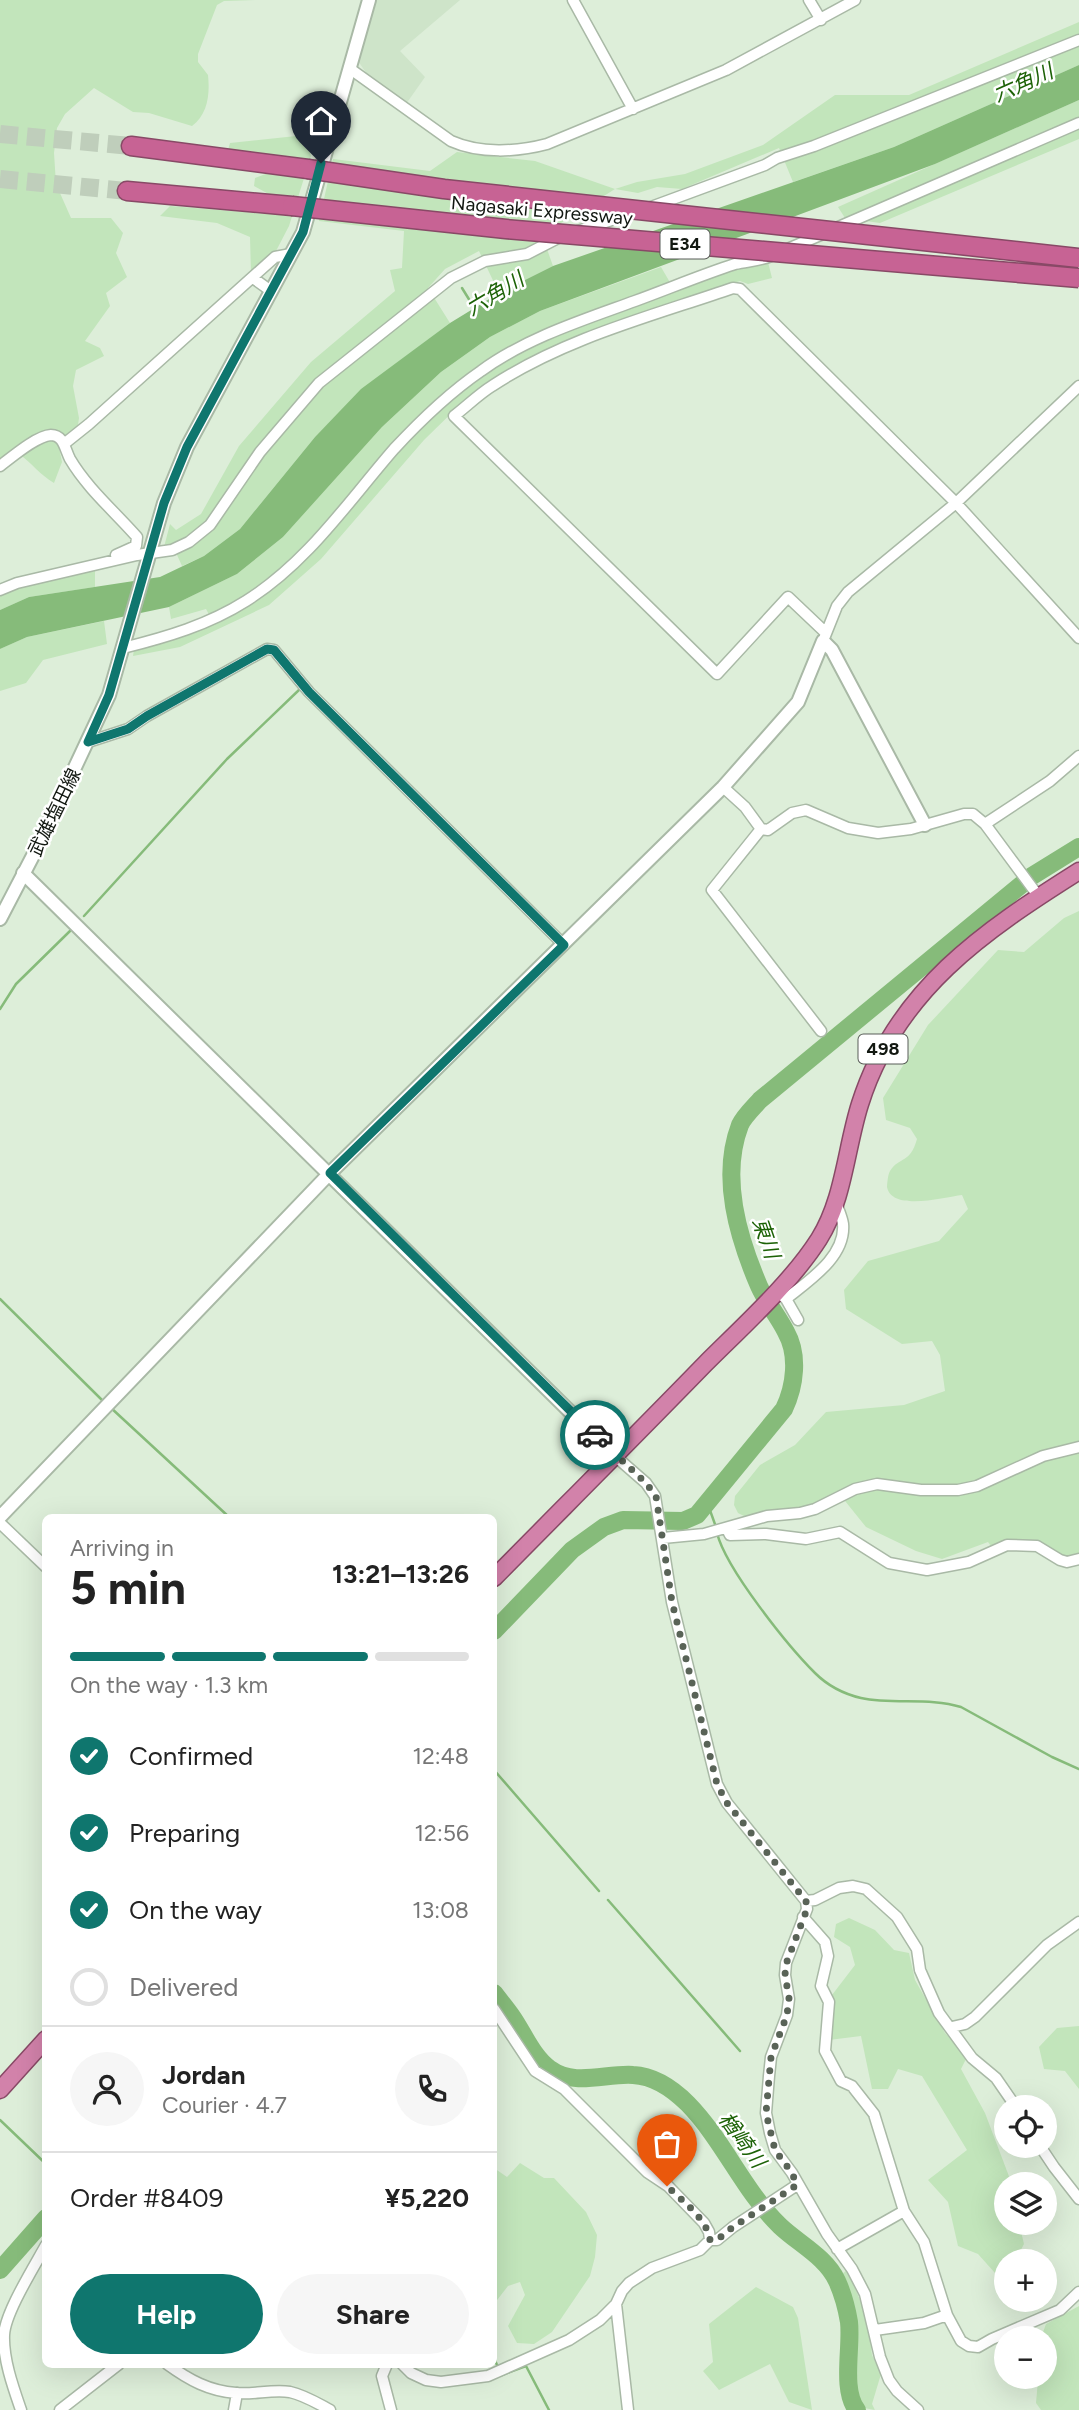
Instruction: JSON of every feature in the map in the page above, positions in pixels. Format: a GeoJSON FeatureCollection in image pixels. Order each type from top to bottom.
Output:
{"type":"FeatureCollection","features":[{"type":"Feature","properties":{"kind":"highway","name":"Nagasaki Expressway"},"geometry":{"type":"LineString","coordinates":[[131,146],[444,189],[1079,258]]}},
{"type":"Feature","properties":{"kind":"highway","name":"Nagasaki Expressway"},"geometry":{"type":"LineString","coordinates":[[127,191],[506,229],[1079,278]]}},
{"type":"Feature","properties":{"kind":"highway","name":"498"},"geometry":{"type":"LineString","coordinates":[[497,1575],[757,1311],[781,1295],[819,1239],[836,1202],[869,1076],[900,1021],[922,993],[946,968],[1036,893],[1079,871]]}},
{"type":"Feature","properties":{"kind":"highway"},"geometry":{"type":"LineString","coordinates":[[0,2090],[42,2043]]}},
{"type":"Feature","properties":{"kind":"street","name":"武雄塩田線"},"geometry":{"type":"LineString","coordinates":[[0,919],[109,695],[164,503],[187,447],[303,232],[369,0]]}},
{"type":"Feature","properties":{"kind":"street"},"geometry":{"type":"LineString","coordinates":[[573,0],[633,108]]}},
{"type":"Feature","properties":{"kind":"street"},"geometry":{"type":"LineString","coordinates":[[809,0],[821,20]]}},
{"type":"Feature","properties":{"kind":"street"},"geometry":{"type":"LineString","coordinates":[[349,68],[451,141],[466,148],[524,150],[547,144],[726,70],[855,0]]}},
{"type":"Feature","properties":{"kind":"street"},"geometry":{"type":"LineString","coordinates":[[0,590],[17,583],[108,561],[137,555],[148,557],[189,542],[210,525],[260,452],[318,383],[451,278],[468,268],[485,261],[527,254],[558,238],[682,197],[1027,63],[1079,40]]}},
{"type":"Feature","properties":{"kind":"street"},"geometry":{"type":"LineString","coordinates":[[124,646],[174,635],[209,622],[248,600],[278,578],[323,535],[396,448],[439,404],[481,370],[528,342],[737,264],[767,258],[1079,123]]}},
{"type":"Feature","properties":{"kind":"street"},"geometry":{"type":"LineString","coordinates":[[64,443],[89,424],[275,257],[291,254]]}},
{"type":"Feature","properties":{"kind":"street"},"geometry":{"type":"LineString","coordinates":[[253,278],[271,291]]}},
{"type":"Feature","properties":{"kind":"street"},"geometry":{"type":"LineString","coordinates":[[925,825],[825,637],[788,597],[717,674],[454,416],[491,386],[537,360],[598,334],[733,288],[740,289],[956,503],[1079,638]]}},
{"type":"Feature","properties":{"kind":"street"},"geometry":{"type":"LineString","coordinates":[[0,1517],[330,1173],[723,787],[798,702],[837,606],[848,592],[956,503],[1079,386]]}},
{"type":"Feature","properties":{"kind":"street"},"geometry":{"type":"LineString","coordinates":[[0,466],[28,445],[49,435],[64,443],[70,458],[86,479],[137,537],[136,546],[114,555],[108,561]]}},
{"type":"Feature","properties":{"kind":"street"},"geometry":{"type":"LineString","coordinates":[[88,742],[128,729],[267,649],[274,650],[309,692],[564,945]]}},
{"type":"Feature","properties":{"kind":"street"},"geometry":{"type":"LineString","coordinates":[[985,824],[1050,781],[1079,756]]}},
{"type":"Feature","properties":{"kind":"street"},"geometry":{"type":"LineString","coordinates":[[723,787],[745,807],[761,829],[768,830],[792,813],[806,810],[848,828],[878,833],[911,830],[964,814],[973,814],[985,824],[1036,893]]}},
{"type":"Feature","properties":{"kind":"street"},"geometry":{"type":"LineString","coordinates":[[761,829],[712,890],[821,1031]]}},
{"type":"Feature","properties":{"kind":"street"},"geometry":{"type":"LineString","coordinates":[[23,873],[615,1456],[646,1483],[656,1496],[672,1602],[717,1784],[727,1803],[806,1901],[807,1909],[786,1964],[789,1998],[787,2015],[771,2057],[766,2113],[775,2150],[792,2173],[865,2294],[880,2357],[889,2380],[918,2410]]}},
{"type":"Feature","properties":{"kind":"street"},"geometry":{"type":"LineString","coordinates":[[781,1295],[798,1320]]}},
{"type":"Feature","properties":{"kind":"street"},"geometry":{"type":"LineString","coordinates":[[663,1535],[704,1534],[767,1516],[800,1513],[815,1509],[855,1489],[877,1484],[944,1491],[977,1486],[1043,1456],[1079,1447]]}},
{"type":"Feature","properties":{"kind":"street"},"geometry":{"type":"LineString","coordinates":[[0,1523],[42,1563]]}},
{"type":"Feature","properties":{"kind":"street"},"geometry":{"type":"LineString","coordinates":[[727,1529],[730,1535],[766,1534],[806,1539],[840,1532],[888,1563],[927,1570],[969,1562],[1007,1545],[1037,1546],[1067,1562],[1079,1559]]}},
{"type":"Feature","properties":{"kind":"street"},"geometry":{"type":"LineString","coordinates":[[806,1901],[815,1900],[839,1888],[853,1886],[866,1889],[897,1917],[917,1949],[920,1970],[939,2013],[972,2058],[996,2078],[1008,2095]]}},
{"type":"Feature","properties":{"kind":"street"},"geometry":{"type":"LineString","coordinates":[[803,1917],[825,1942],[828,1956],[821,1986],[829,2002],[825,2051],[841,2081],[852,2086],[874,2114],[904,2211],[924,2242],[947,2315],[961,2341],[978,2347],[1060,2310],[1079,2292]]}},
{"type":"Feature","properties":{"kind":"street"},"geometry":{"type":"LineString","coordinates":[[952,2028],[975,2017],[1047,1945],[1079,1922]]}},
{"type":"Feature","properties":{"kind":"street"},"geometry":{"type":"LineString","coordinates":[[497,2014],[535,2071],[564,2089],[647,2172],[667,2186],[704,2223],[710,2240]]}},
{"type":"Feature","properties":{"kind":"street"},"geometry":{"type":"LineString","coordinates":[[1048,2158],[1079,2199]]}},
{"type":"Feature","properties":{"kind":"street"},"geometry":{"type":"LineString","coordinates":[[406,2368],[426,2380],[442,2382],[488,2375],[569,2340],[600,2320],[617,2304],[622,2291],[629,2283],[652,2268],[699,2250],[710,2240],[717,2240],[797,2185]]}},
{"type":"Feature","properties":{"kind":"street"},"geometry":{"type":"LineString","coordinates":[[837,2249],[904,2211]]}},
{"type":"Feature","properties":{"kind":"street"},"geometry":{"type":"LineString","coordinates":[[21,2410],[5,2352],[4,2333],[9,2315],[42,2253]]}},
{"type":"Feature","properties":{"kind":"street"},"geometry":{"type":"LineString","coordinates":[[617,2304],[628,2410]]}},
{"type":"Feature","properties":{"kind":"street"},"geometry":{"type":"LineString","coordinates":[[875,2330],[924,2323],[947,2315]]}},
{"type":"Feature","properties":{"kind":"street"},"geometry":{"type":"LineString","coordinates":[[60,2410],[114,2368]]}},
{"type":"Feature","properties":{"kind":"street"},"geometry":{"type":"LineString","coordinates":[[172,2368],[189,2380],[204,2386],[237,2393],[276,2390],[303,2396],[330,2410]]}},
{"type":"Feature","properties":{"kind":"street"},"geometry":{"type":"LineString","coordinates":[[385,2368],[382,2376],[391,2410]]}},
{"type":"Feature","properties":{"kind":"street"},"geometry":{"type":"LineString","coordinates":[[234,2410],[237,2393]]}},
{"type":"Feature","properties":{"kind":"shaded area"},"geometry":{"type":"Polygon","coordinates":[[[0,0],[255,0],[224,1],[217,5],[198,54],[198,62],[208,75],[207,103],[202,116],[192,126],[149,113],[133,112],[94,88],[65,114],[57,128],[54,153],[56,184],[71,218],[111,218],[123,233],[116,253],[127,277],[106,293],[110,306],[85,341],[100,348],[104,356],[76,370],[73,386],[78,425],[76,433],[59,447],[62,462],[54,483],[19,454],[0,470],[0,0]]]}},
{"type":"Feature","properties":{"kind":"shaded area"},"geometry":{"type":"Polygon","coordinates":[[[376,0],[460,0],[400,51],[425,77],[406,104],[367,74],[358,61],[376,0]]]}},
{"type":"Feature","properties":{"kind":"shaded area"},"geometry":{"type":"Polygon","coordinates":[[[1079,22],[1079,65],[894,147],[793,182],[779,148],[682,189],[657,187],[638,193],[615,189],[637,182],[685,174],[763,145],[835,95],[909,95],[1079,22]]]}},
{"type":"Feature","properties":{"kind":"shaded area"},"geometry":{"type":"Polygon","coordinates":[[[1079,65],[1079,100],[935,164],[540,311],[490,337],[441,372],[382,427],[283,537],[237,574],[169,607],[27,637],[0,649],[0,610],[29,597],[160,577],[204,556],[240,529],[315,437],[361,389],[450,323],[499,293],[553,266],[894,147],[1079,65]]]}},
{"type":"Feature","properties":{"kind":"shaded area"},"geometry":{"type":"Polygon","coordinates":[[[1079,100],[1079,139],[880,223],[845,218],[838,207],[1079,100]]]}},
{"type":"Feature","properties":{"kind":"shaded area"},"geometry":{"type":"Polygon","coordinates":[[[296,136],[306,141],[311,156],[289,226],[276,251],[251,274],[250,237],[217,223],[160,216],[170,206],[267,214],[275,208],[274,197],[254,186],[255,178],[284,167],[228,150],[230,143],[296,136]]]}},
{"type":"Feature","properties":{"kind":"shaded area"},"geometry":{"type":"Polygon","coordinates":[[[457,152],[535,161],[615,189],[542,235],[553,266],[499,293],[479,251],[445,269],[428,288],[450,323],[361,390],[315,437],[240,529],[204,556],[182,566],[173,546],[164,547],[170,524],[176,530],[201,514],[239,446],[311,362],[395,291],[390,270],[402,268],[404,231],[319,221],[333,159],[430,171],[457,152]]]}},
{"type":"Feature","properties":{"kind":"shaded area"},"geometry":{"type":"Polygon","coordinates":[[[768,262],[772,278],[748,284],[740,281],[596,330],[522,361],[468,397],[424,440],[321,559],[269,605],[180,647],[133,656],[134,649],[214,624],[206,609],[171,619],[169,607],[237,574],[283,537],[382,427],[441,372],[490,337],[540,311],[661,267],[675,291],[738,267],[768,262]]]}},
{"type":"Feature","properties":{"kind":"shaded area"},"geometry":{"type":"Polygon","coordinates":[[[95,571],[95,587],[29,597],[0,610],[0,595],[20,585],[95,571]]]}},
{"type":"Feature","properties":{"kind":"shaded area"},"geometry":{"type":"Polygon","coordinates":[[[104,621],[107,644],[43,660],[26,683],[0,691],[0,649],[27,637],[104,621]]]}},
{"type":"Feature","properties":{"kind":"shaded area"},"geometry":{"type":"Polygon","coordinates":[[[1079,911],[1079,1553],[1066,1557],[1039,1541],[1003,1541],[991,1546],[988,1542],[942,1559],[916,1551],[866,1527],[837,1491],[808,1506],[772,1511],[748,1518],[738,1513],[734,1505],[735,1496],[760,1465],[795,1445],[826,1412],[904,1405],[945,1391],[940,1355],[932,1341],[902,1344],[846,1309],[844,1290],[868,1261],[939,1241],[968,1209],[962,1195],[908,1201],[891,1195],[887,1187],[889,1172],[908,1156],[917,1139],[910,1128],[886,1120],[883,1098],[928,1025],[998,950],[1024,952],[1064,918],[1079,911]]]}},
{"type":"Feature","properties":{"kind":"shaded area"},"geometry":{"type":"Polygon","coordinates":[[[849,1918],[875,1930],[894,1950],[909,1953],[915,1980],[945,2033],[967,2057],[961,2069],[985,2113],[994,2137],[994,2158],[1002,2158],[1007,2172],[994,2172],[994,2235],[1022,2235],[1024,2244],[1021,2249],[994,2249],[994,2272],[978,2254],[958,2246],[948,2202],[928,2180],[967,2150],[922,2076],[898,2069],[888,2089],[872,2089],[861,2036],[829,2040],[832,1995],[855,1965],[850,1947],[834,1937],[836,1924],[849,1918]]]}},
{"type":"Feature","properties":{"kind":"shaded area"},"geometry":{"type":"Polygon","coordinates":[[[1079,2026],[1079,2089],[1065,2071],[1044,2069],[1039,2047],[1057,2028],[1079,2026]]]}},
{"type":"Feature","properties":{"kind":"shaded area"},"geometry":{"type":"Polygon","coordinates":[[[520,2163],[544,2178],[554,2178],[586,2212],[597,2235],[590,2276],[552,2332],[534,2344],[517,2343],[508,2326],[525,2295],[520,2282],[508,2286],[497,2300],[497,2170],[507,2177],[520,2163]]]}},
{"type":"Feature","properties":{"kind":"shaded area"},"geometry":{"type":"Polygon","coordinates":[[[847,2270],[867,2316],[872,2355],[881,2374],[872,2404],[875,2410],[864,2408],[855,2389],[854,2319],[842,2274],[847,2270]]]}},
{"type":"Feature","properties":{"kind":"shaded area"},"geometry":{"type":"Polygon","coordinates":[[[756,2287],[793,2307],[798,2318],[812,2410],[789,2402],[770,2364],[719,2390],[703,2371],[713,2362],[709,2324],[756,2287]]]}},
{"type":"Feature","properties":{"kind":"shaded area"},"geometry":{"type":"Polygon","coordinates":[[[1079,2306],[1079,2410],[1041,2410],[1036,2403],[1037,2389],[1057,2389],[1057,2326],[1045,2326],[1079,2306]]]}},
{"type":"Feature","properties":{"kind":"waterway","name":"六角川"},"geometry":{"type":"LineString","coordinates":[[462,288],[475,309]]}},
{"type":"Feature","properties":{"kind":"waterway"},"geometry":{"type":"LineString","coordinates":[[84,916],[227,759],[300,689]]}},
{"type":"Feature","properties":{"kind":"waterway","name":"東川"},"geometry":{"type":"LineString","coordinates":[[497,1628],[572,1550],[604,1527],[623,1520],[683,1521],[697,1515],[784,1409],[793,1381],[793,1350],[786,1332],[759,1286],[744,1247],[734,1207],[734,1145],[744,1118],[760,1100],[1032,876],[1079,847]]}},
{"type":"Feature","properties":{"kind":"waterway"},"geometry":{"type":"LineString","coordinates":[[0,1009],[16,984],[70,931]]}},
{"type":"Feature","properties":{"kind":"waterway"},"geometry":{"type":"LineString","coordinates":[[0,1299],[105,1403]]}},
{"type":"Feature","properties":{"kind":"waterway"},"geometry":{"type":"LineString","coordinates":[[110,1407],[226,1514]]}},
{"type":"Feature","properties":{"kind":"waterway"},"geometry":{"type":"LineString","coordinates":[[707,1502],[716,1527]]}},
{"type":"Feature","properties":{"kind":"waterway"},"geometry":{"type":"LineString","coordinates":[[717,1533],[732,1566],[759,1606],[803,1661],[830,1685],[861,1698],[937,1702],[961,1707],[1079,1769]]}},
{"type":"Feature","properties":{"kind":"waterway"},"geometry":{"type":"LineString","coordinates":[[497,1773],[599,1891]]}},
{"type":"Feature","properties":{"kind":"waterway"},"geometry":{"type":"LineString","coordinates":[[608,1900],[740,2051]]}},
{"type":"Feature","properties":{"kind":"waterway","name":"楢崎川"},"geometry":{"type":"LineString","coordinates":[[497,1997],[534,2052],[550,2069],[569,2077],[633,2075],[648,2078],[676,2093],[701,2118],[767,2212],[787,2233],[819,2258],[837,2281],[849,2322],[848,2380],[852,2402],[857,2410]]}},
{"type":"Feature","properties":{"kind":"waterway"},"geometry":{"type":"LineString","coordinates":[[0,2120],[42,2160]]}},
{"type":"Feature","properties":{"kind":"waterway","name":"東川"},"geometry":{"type":"LineString","coordinates":[[0,2270],[42,2223]]}},
{"type":"Feature","properties":{"kind":"waterway"},"geometry":{"type":"LineString","coordinates":[[502,2375],[526,2366],[549,2410]]}},
{"type":"Feature","properties":{"kind":"tunnel"},"geometry":{"type":"LineString","coordinates":[[0,134],[131,146]]}},
{"type":"Feature","properties":{"kind":"tunnel"},"geometry":{"type":"LineString","coordinates":[[0,179],[127,191]]}},
{"type":"Feature","properties":{"kind":"way so far"},"geometry":{"type":"LineString","coordinates":[[595,1435],[646,1483],[656,1496],[672,1602],[717,1784],[727,1803],[801,1892],[807,1909],[786,1964],[789,1998],[787,2015],[771,2057],[766,2113],[775,2150],[792,2173],[797,2185],[717,2240],[710,2240],[704,2223],[667,2186]]}},
{"type":"Feature","properties":{"kind":"route"},"geometry":{"type":"LineString","coordinates":[[321,163],[303,232],[187,447],[164,503],[109,695],[88,742],[128,729],[267,649],[274,650],[309,692],[564,945],[330,1173],[595,1435]]}}]}
